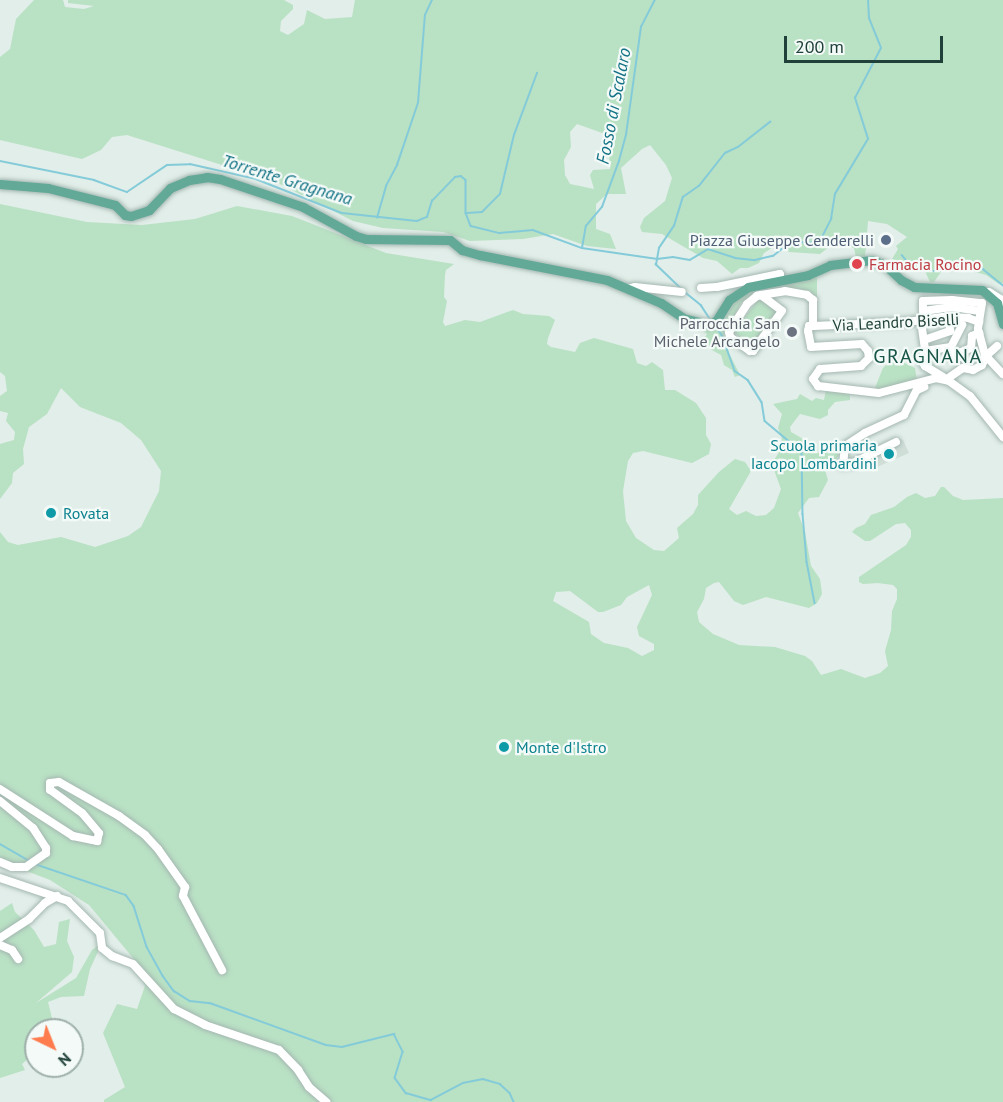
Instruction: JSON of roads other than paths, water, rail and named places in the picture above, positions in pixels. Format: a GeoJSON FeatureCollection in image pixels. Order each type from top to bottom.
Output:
{"type":"FeatureCollection","features":[{"type":"Feature","properties":{"kind":"main road"},"geometry":{"type":"LineString","coordinates":[[0,184],[48,188],[115,205],[125,215],[131,216],[149,210],[170,188],[189,180],[207,177],[303,207],[366,238],[450,240],[462,250],[480,255],[607,280],[661,303],[683,318],[714,322],[736,293],[748,286],[808,275],[830,265],[872,260],[885,265],[901,280],[915,287],[982,290],[997,303],[1003,324]]}},
{"type":"Feature","properties":{"kind":"street"},"geometry":{"type":"LineString","coordinates":[[701,288],[717,287],[780,274],[764,280],[764,283]]}},
{"type":"Feature","properties":{"kind":"street"},"geometry":{"type":"LineString","coordinates":[[626,289],[635,287],[682,292]]}},
{"type":"Feature","properties":{"kind":"street"},"geometry":{"type":"LineString","coordinates":[[982,290],[1000,299],[1003,307]]}},
{"type":"Feature","properties":{"kind":"street"},"geometry":{"type":"LineString","coordinates":[[761,295],[783,311],[753,351],[750,351],[730,337],[729,332],[747,304],[761,295],[785,291],[807,295],[813,300],[813,326],[809,326],[808,331],[811,347],[862,344],[868,351],[869,358],[861,366],[820,369],[813,379],[818,386],[879,393],[936,378],[944,380],[955,384],[970,396],[1003,437]]}},
{"type":"Feature","properties":{"kind":"street"},"geometry":{"type":"LineString","coordinates":[[923,311],[923,301],[952,300],[982,303],[979,322],[976,334],[972,351],[959,353],[959,357],[950,355],[951,347],[961,328],[976,334],[986,356],[1003,375]]}},
{"type":"Feature","properties":{"kind":"street"},"geometry":{"type":"LineString","coordinates":[[924,340],[950,331],[949,318]]}},
{"type":"Feature","properties":{"kind":"street","name":"Via Leandro Biselli"},"geometry":{"type":"LineString","coordinates":[[813,326],[949,318],[968,318],[979,322]]}},
{"type":"Feature","properties":{"kind":"street"},"geometry":{"type":"LineString","coordinates":[[921,321],[925,351],[921,358],[925,366],[944,380]]}},
{"type":"Feature","properties":{"kind":"street"},"geometry":{"type":"LineString","coordinates":[[896,442],[853,463],[843,465],[842,454],[850,441],[900,418],[907,412],[917,390],[944,380],[963,368],[973,370],[982,365],[986,356],[997,346]]}},
{"type":"Feature","properties":{"kind":"street"},"geometry":{"type":"LineString","coordinates":[[925,351],[951,347]]}},
{"type":"Feature","properties":{"kind":"street"},"geometry":{"type":"LineString","coordinates":[[0,789],[73,836],[97,841],[99,833],[82,813],[50,790],[50,783],[58,782],[119,816],[145,836],[158,849],[185,887],[183,896],[222,970]]}},
{"type":"Feature","properties":{"kind":"street"},"geometry":{"type":"LineString","coordinates":[[0,801],[33,828],[46,848],[46,853],[26,867],[12,867],[0,862]]}},
{"type":"Feature","properties":{"kind":"street"},"geometry":{"type":"LineString","coordinates":[[0,878],[28,889],[57,896],[77,909],[100,933],[102,948],[112,956],[133,964],[174,1009],[205,1025],[279,1050],[298,1070],[309,1087],[326,1102]]}},
{"type":"Feature","properties":{"kind":"street"},"geometry":{"type":"LineString","coordinates":[[0,938],[29,919],[45,903],[57,896]]}},
{"type":"Feature","properties":{"kind":"street"},"geometry":{"type":"LineString","coordinates":[[0,945],[12,950],[18,959]]}},
{"type":"Feature","properties":{"kind":"waterway"},"geometry":{"type":"LineString","coordinates":[[377,218],[386,186],[397,165],[418,103],[425,15],[432,0]]}},
{"type":"Feature","properties":{"kind":"waterway","name":"Fosso di Scalaro"},"geometry":{"type":"LineString","coordinates":[[582,248],[586,226],[602,207],[619,161],[626,135],[641,27],[655,0]]}},
{"type":"Feature","properties":{"kind":"waterway"},"geometry":{"type":"LineString","coordinates":[[820,241],[831,219],[835,194],[868,139],[855,98],[881,48],[869,18],[868,0]]}},
{"type":"Feature","properties":{"kind":"waterway"},"geometry":{"type":"LineString","coordinates":[[467,213],[482,212],[500,194],[514,135],[537,73]]}},
{"type":"Feature","properties":{"kind":"waterway"},"geometry":{"type":"LineString","coordinates":[[681,289],[656,265],[659,248],[674,226],[683,197],[699,186],[725,153],[738,147],[770,122]]}},
{"type":"Feature","properties":{"kind":"waterway","name":"Torrente Gragnana"},"geometry":{"type":"LineString","coordinates":[[0,161],[94,180],[127,192],[167,165],[190,164],[256,179],[342,213],[417,221],[427,217],[432,201],[455,177],[461,176],[466,180],[466,213],[471,226],[499,233],[533,230],[582,248],[657,259],[673,257],[690,260],[708,249],[735,258],[755,260],[773,256],[786,246],[798,242],[860,244]]}},
{"type":"Feature","properties":{"kind":"waterway","name":"Torrente Gragnana"},"geometry":{"type":"LineString","coordinates":[[902,255],[913,268],[920,271],[936,271],[970,265],[983,269],[1003,285]]}},
{"type":"Feature","properties":{"kind":"waterway"},"geometry":{"type":"LineString","coordinates":[[685,292],[701,305],[710,319]]}},
{"type":"Feature","properties":{"kind":"waterway"},"geometry":{"type":"LineString","coordinates":[[715,325],[722,335],[735,371],[748,380],[762,402],[765,421],[802,452],[803,514],[807,562],[815,603]]}},
{"type":"Feature","properties":{"kind":"waterway"},"geometry":{"type":"LineString","coordinates":[[0,844],[28,860]]}},
{"type":"Feature","properties":{"kind":"waterway"},"geometry":{"type":"LineString","coordinates":[[35,864],[126,895],[134,906],[147,947],[163,976],[174,991],[190,1001],[210,1003],[326,1045],[342,1047],[394,1034],[403,1052],[395,1078],[406,1093],[431,1100],[463,1083],[483,1079],[500,1084],[510,1093],[514,1102]]}},
{"type":"Feature","properties":{"kind":"place","name":"Piazza Giuseppe Cenderelli"},"geometry":{"type":"Point","coordinates":[886,240]}},
{"type":"Feature","properties":{"kind":"place","name":"Farmacia Rocino"},"geometry":{"type":"Point","coordinates":[857,264]}},
{"type":"Feature","properties":{"kind":"place","name":"Parrocchia San Michele Arcangelo"},"geometry":{"type":"Point","coordinates":[792,332]}},
{"type":"Feature","properties":{"kind":"place","name":"Scuola primaria Iacopo Lombardini"},"geometry":{"type":"Point","coordinates":[889,454]}},
{"type":"Feature","properties":{"kind":"place","name":"Rovata"},"geometry":{"type":"Point","coordinates":[51,513]}},
{"type":"Feature","properties":{"kind":"place","name":"Monte d'Istro"},"geometry":{"type":"Point","coordinates":[504,747]}},
{"type":"Feature","properties":{"kind":"district","name":"GRAGNANA"},"geometry":{"type":"Point","coordinates":[928,356]}}]}
